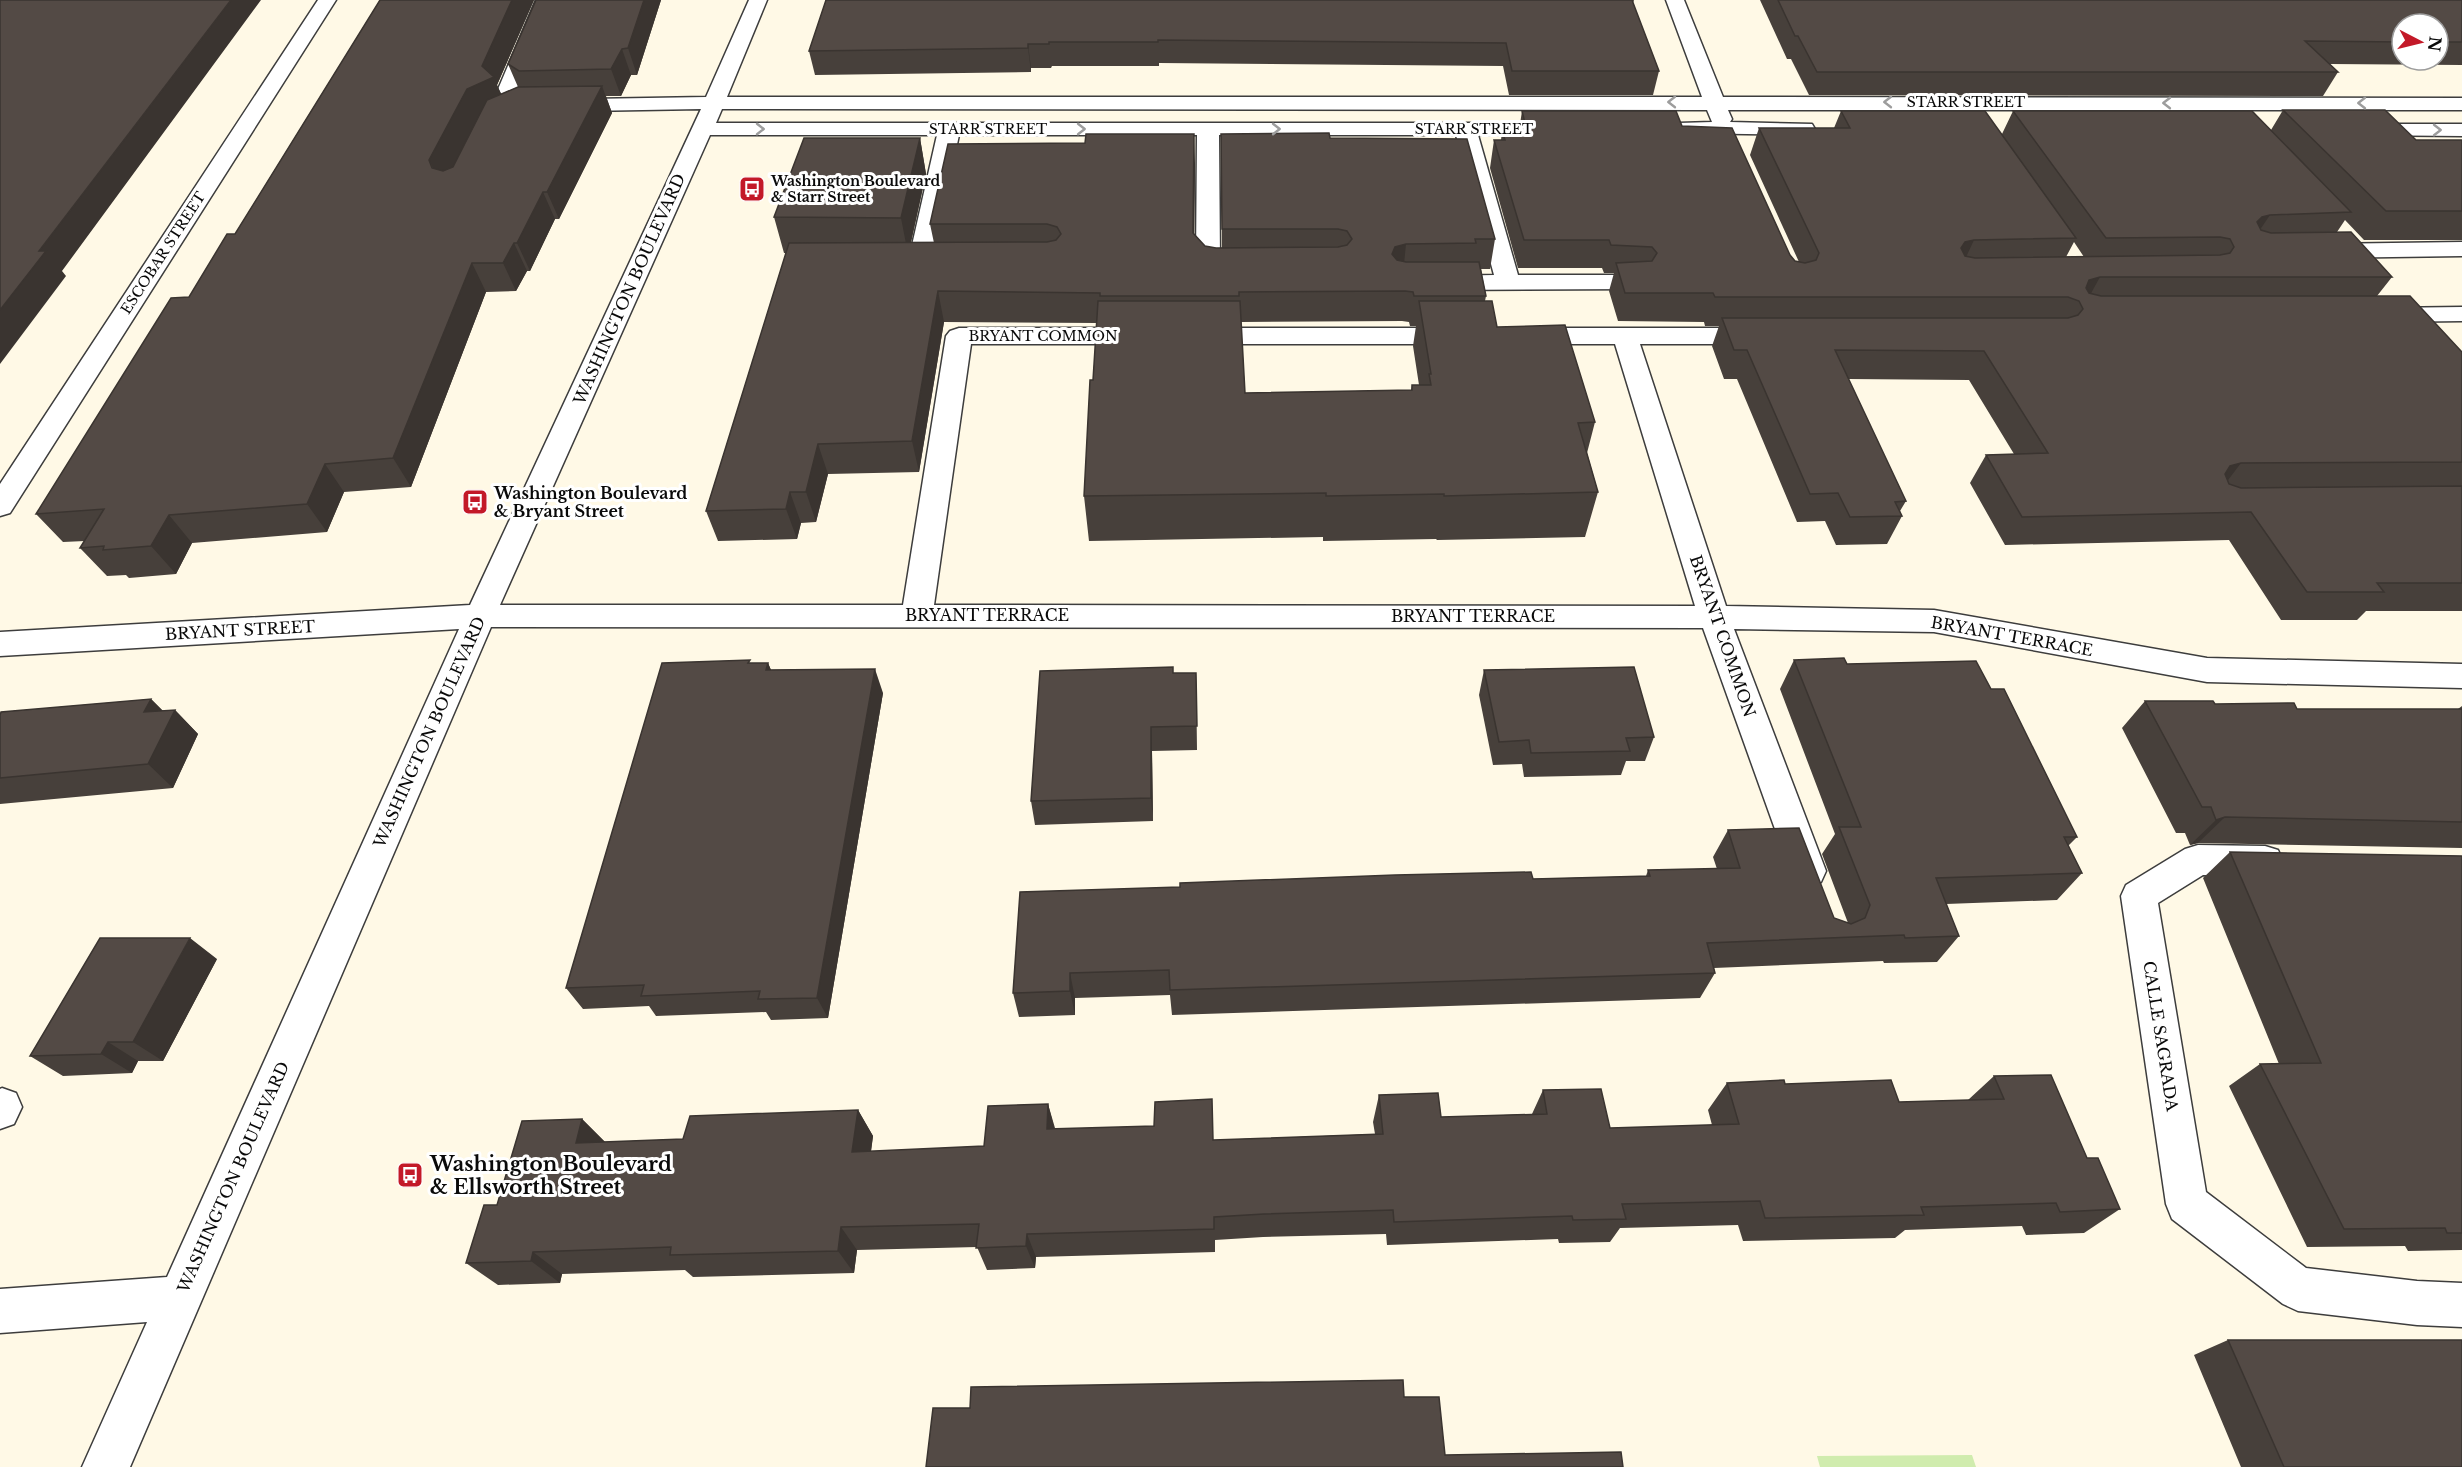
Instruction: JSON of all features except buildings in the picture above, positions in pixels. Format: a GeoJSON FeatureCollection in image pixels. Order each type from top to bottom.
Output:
{"type":"FeatureCollection","features":[{"type":"Feature","properties":{"kind":"street","name":"ESCOBAR STREET"},"geometry":{"type":"LineString","coordinates":[[0,506],[327,0]]}},
{"type":"Feature","properties":{"kind":"street","name":"STARR STREET"},"geometry":{"type":"LineString","coordinates":[[544,0],[506,94],[516,110],[714,103],[2462,104]]}},
{"type":"Feature","properties":{"kind":"street","name":"WASHINGTON BOULEVARD"},"geometry":{"type":"LineString","coordinates":[[106,1467],[480,616],[714,103],[758,0]]}},
{"type":"Feature","properties":{"kind":"street"},"geometry":{"type":"LineString","coordinates":[[1676,0],[1713,102],[1730,139]]}},
{"type":"Feature","properties":{"kind":"street"},"geometry":{"type":"LineString","coordinates":[[1666,128],[1730,139],[1830,129]]}},
{"type":"Feature","properties":{"kind":"street","name":"STARR STREET"},"geometry":{"type":"LineString","coordinates":[[702,129],[1583,129]]}},
{"type":"Feature","properties":{"kind":"street"},"geometry":{"type":"LineString","coordinates":[[920,264],[949,129]]}},
{"type":"Feature","properties":{"kind":"street"},"geometry":{"type":"LineString","coordinates":[[1208,129],[1208,263],[1216,269],[1264,268]]}},
{"type":"Feature","properties":{"kind":"street"},"geometry":{"type":"LineString","coordinates":[[1465,129],[1508,283]]}},
{"type":"Feature","properties":{"kind":"street"},"geometry":{"type":"LineString","coordinates":[[2346,130],[2462,130]]}},
{"type":"Feature","properties":{"kind":"street"},"geometry":{"type":"LineString","coordinates":[[2341,234],[2358,251]]}},
{"type":"Feature","properties":{"kind":"street"},"geometry":{"type":"LineString","coordinates":[[2299,252],[2462,249]]}},
{"type":"Feature","properties":{"kind":"street"},"geometry":{"type":"LineString","coordinates":[[1415,283],[1635,282]]}},
{"type":"Feature","properties":{"kind":"street"},"geometry":{"type":"LineString","coordinates":[[2363,315],[2462,314]]}},
{"type":"Feature","properties":{"kind":"street"},"geometry":{"type":"LineString","coordinates":[[2421,315],[2446,341]]}},
{"type":"Feature","properties":{"kind":"street","name":"BRYANT COMMON"},"geometry":{"type":"LineString","coordinates":[[917,615],[959,336],[1791,336]]}},
{"type":"Feature","properties":{"kind":"street","name":"BRYANT COMMON"},"geometry":{"type":"LineString","coordinates":[[1625,336],[1714,617],[1818,898]]}},
{"type":"Feature","properties":{"kind":"street","name":"BRYANT TERRACE"},"geometry":{"type":"LineString","coordinates":[[480,616],[1714,617],[1934,621],[2207,670],[2462,676]]}},
{"type":"Feature","properties":{"kind":"street","name":"BRYANT STREET"},"geometry":{"type":"LineString","coordinates":[[0,644],[480,616]]}},
{"type":"Feature","properties":{"kind":"street","name":"CALLE SAGRADA"},"geometry":{"type":"LineString","coordinates":[[2301,862],[2198,860],[2139,896],[2187,1204],[2298,1289],[2417,1303],[2462,1305]]}},
{"type":"Feature","properties":{"kind":"street"},"geometry":{"type":"LineString","coordinates":[[0,1311],[180,1298]]}},
{"type":"Feature","properties":{"kind":"green space"},"geometry":{"type":"Polygon","coordinates":[[[1972,1455],[1976,1467],[1820,1467],[1817,1456],[1972,1455]]]}},
{"type":"Feature","properties":{"kind":"place","name":"Washington Boulevard & Starr Street"},"geometry":{"type":"Point","coordinates":[752,189]}},
{"type":"Feature","properties":{"kind":"place","name":"Washington Boulevard & Bryant Street"},"geometry":{"type":"Point","coordinates":[475,502]}},
{"type":"Feature","properties":{"kind":"place","name":"Washington Boulevard & Ellsworth Street"},"geometry":{"type":"Point","coordinates":[410,1175]}}]}
